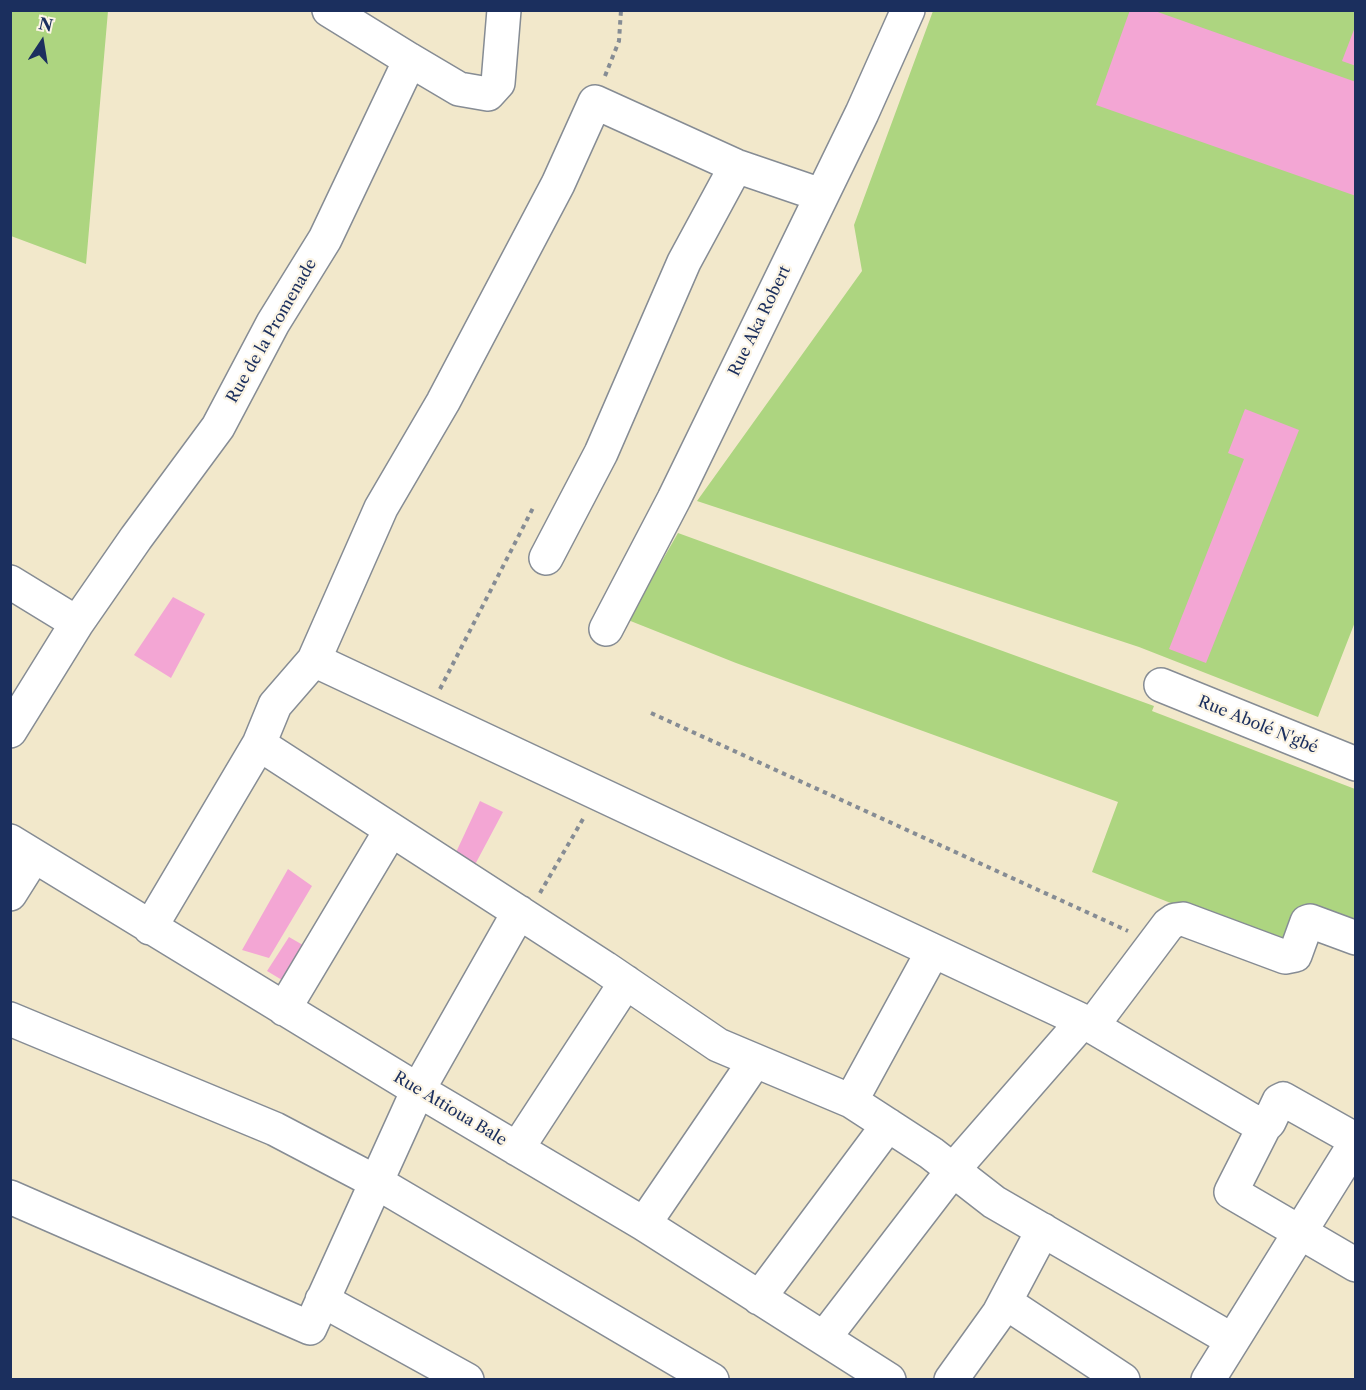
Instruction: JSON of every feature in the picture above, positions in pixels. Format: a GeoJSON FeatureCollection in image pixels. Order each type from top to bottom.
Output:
{"type":"FeatureCollection","features":[{"type":"Feature","properties":{"kind":"street"},"geometry":{"type":"LineString","coordinates":[[329,10],[459,88],[488,94],[498,83],[504,10]]}},
{"type":"Feature","properties":{"kind":"street","name":"Rue Aka Robert"},"geometry":{"type":"LineString","coordinates":[[606,629],[674,499],[862,113],[908,10]]}},
{"type":"Feature","properties":{"kind":"street","name":"Rue de la Promenade"},"geometry":{"type":"LineString","coordinates":[[10,730],[77,623],[218,427],[273,323],[325,239],[410,60]]}},
{"type":"Feature","properties":{"kind":"street"},"geometry":{"type":"LineString","coordinates":[[150,928],[259,744],[275,705],[314,660],[381,508],[443,402],[558,184],[595,102],[736,166],[821,195]]}},
{"type":"Feature","properties":{"kind":"street"},"geometry":{"type":"LineString","coordinates":[[546,558],[601,453],[684,262],[736,166]]}},
{"type":"Feature","properties":{"kind":"street"},"geometry":{"type":"LineString","coordinates":[[10,582],[77,623]]}},
{"type":"Feature","properties":{"kind":"street"},"geometry":{"type":"LineString","coordinates":[[314,660],[1088,1023],[1264,1127]]}},
{"type":"Feature","properties":{"kind":"street","name":"Rue Abolé N'gbé"},"geometry":{"type":"LineString","coordinates":[[1161,686],[1356,764]]}},
{"type":"Feature","properties":{"kind":"street"},"geometry":{"type":"LineString","coordinates":[[259,744],[626,982],[718,1045],[851,1101],[932,1153],[994,1202],[1232,1340]]}},
{"type":"Feature","properties":{"kind":"street"},"geometry":{"type":"LineString","coordinates":[[284,1009],[391,830]]}},
{"type":"Feature","properties":{"kind":"street"},"geometry":{"type":"LineString","coordinates":[[10,894],[22,849]]}},
{"type":"Feature","properties":{"kind":"street","name":"Rue Attioua Bale"},"geometry":{"type":"LineString","coordinates":[[22,849],[418,1090],[644,1224],[889,1380]]}},
{"type":"Feature","properties":{"kind":"street"},"geometry":{"type":"LineString","coordinates":[[10,1197],[310,1328],[418,1090],[522,914]]}},
{"type":"Feature","properties":{"kind":"street"},"geometry":{"type":"LineString","coordinates":[[824,1338],[953,1170],[1088,1023],[1175,920],[1183,919],[1285,957],[1295,955],[1307,922],[1310,921],[1356,938]]}},
{"type":"Feature","properties":{"kind":"street"},"geometry":{"type":"LineString","coordinates":[[851,1101],[933,951]]}},
{"type":"Feature","properties":{"kind":"street"},"geometry":{"type":"LineString","coordinates":[[517,1149],[626,982]]}},
{"type":"Feature","properties":{"kind":"street"},"geometry":{"type":"LineString","coordinates":[[10,1019],[275,1129],[376,1182],[712,1380]]}},
{"type":"Feature","properties":{"kind":"street"},"geometry":{"type":"LineString","coordinates":[[644,1224],[755,1061]]}},
{"type":"Feature","properties":{"kind":"street"},"geometry":{"type":"LineString","coordinates":[[1208,1380],[1232,1340],[1299,1232],[1356,1141],[1283,1099],[1279,1101],[1269,1122],[1264,1127],[1231,1192],[1299,1232],[1356,1265]]}},
{"type":"Feature","properties":{"kind":"street"},"geometry":{"type":"LineString","coordinates":[[759,1298],[888,1125]]}},
{"type":"Feature","properties":{"kind":"street"},"geometry":{"type":"LineString","coordinates":[[951,1380],[999,1313],[1043,1230]]}},
{"type":"Feature","properties":{"kind":"street"},"geometry":{"type":"LineString","coordinates":[[322,1300],[467,1380]]}},
{"type":"Feature","properties":{"kind":"street"},"geometry":{"type":"LineString","coordinates":[[1005,1302],[1123,1380]]}},
{"type":"Feature","properties":{"kind":"path"},"geometry":{"type":"LineString","coordinates":[[595,102],[619,40],[621,10]]}},
{"type":"Feature","properties":{"kind":"path"},"geometry":{"type":"LineString","coordinates":[[428,713],[534,506]]}},
{"type":"Feature","properties":{"kind":"path"},"geometry":{"type":"LineString","coordinates":[[651,713],[1155,943]]}},
{"type":"Feature","properties":{"kind":"path"},"geometry":{"type":"LineString","coordinates":[[522,914],[598,794]]}},
{"type":"Feature","properties":{"kind":"green space"},"geometry":{"type":"Polygon","coordinates":[[[10,11],[108,11],[86,264],[11,236],[10,11]]]}},
{"type":"Feature","properties":{"kind":"green space"},"geometry":{"type":"Polygon","coordinates":[[[933,11],[1355,11],[1355,622],[1318,717],[1139,647],[697,501],[862,271],[854,225],[933,11]]]}},
{"type":"Feature","properties":{"kind":"green space"},"geometry":{"type":"Polygon","coordinates":[[[678,533],[1154,706],[1152,711],[1355,789],[1355,930],[1306,911],[1290,950],[1092,872],[1118,802],[736,663],[628,620],[678,533]]]}},
{"type":"Feature","properties":{"kind":"building"},"geometry":{"type":"Polygon","coordinates":[[[1130,10],[1152,10],[1356,82],[1356,196],[1096,105],[1130,10]]]}},
{"type":"Feature","properties":{"kind":"building"},"geometry":{"type":"Polygon","coordinates":[[[1356,27],[1356,66],[1342,61],[1356,27]]]}},
{"type":"Feature","properties":{"kind":"building"},"geometry":{"type":"Polygon","coordinates":[[[1245,409],[1299,430],[1206,663],[1169,649],[1244,459],[1228,453],[1245,409]]]}},
{"type":"Feature","properties":{"kind":"building"},"geometry":{"type":"Polygon","coordinates":[[[173,597],[205,614],[171,678],[134,655],[173,597]]]}},
{"type":"Feature","properties":{"kind":"building"},"geometry":{"type":"Polygon","coordinates":[[[480,801],[503,812],[470,874],[451,863],[480,801]]]}},
{"type":"Feature","properties":{"kind":"building"},"geometry":{"type":"Polygon","coordinates":[[[288,869],[312,886],[269,958],[242,950],[288,869]]]}},
{"type":"Feature","properties":{"kind":"building"},"geometry":{"type":"Polygon","coordinates":[[[289,937],[308,948],[287,983],[267,971],[289,937]]]}}]}
